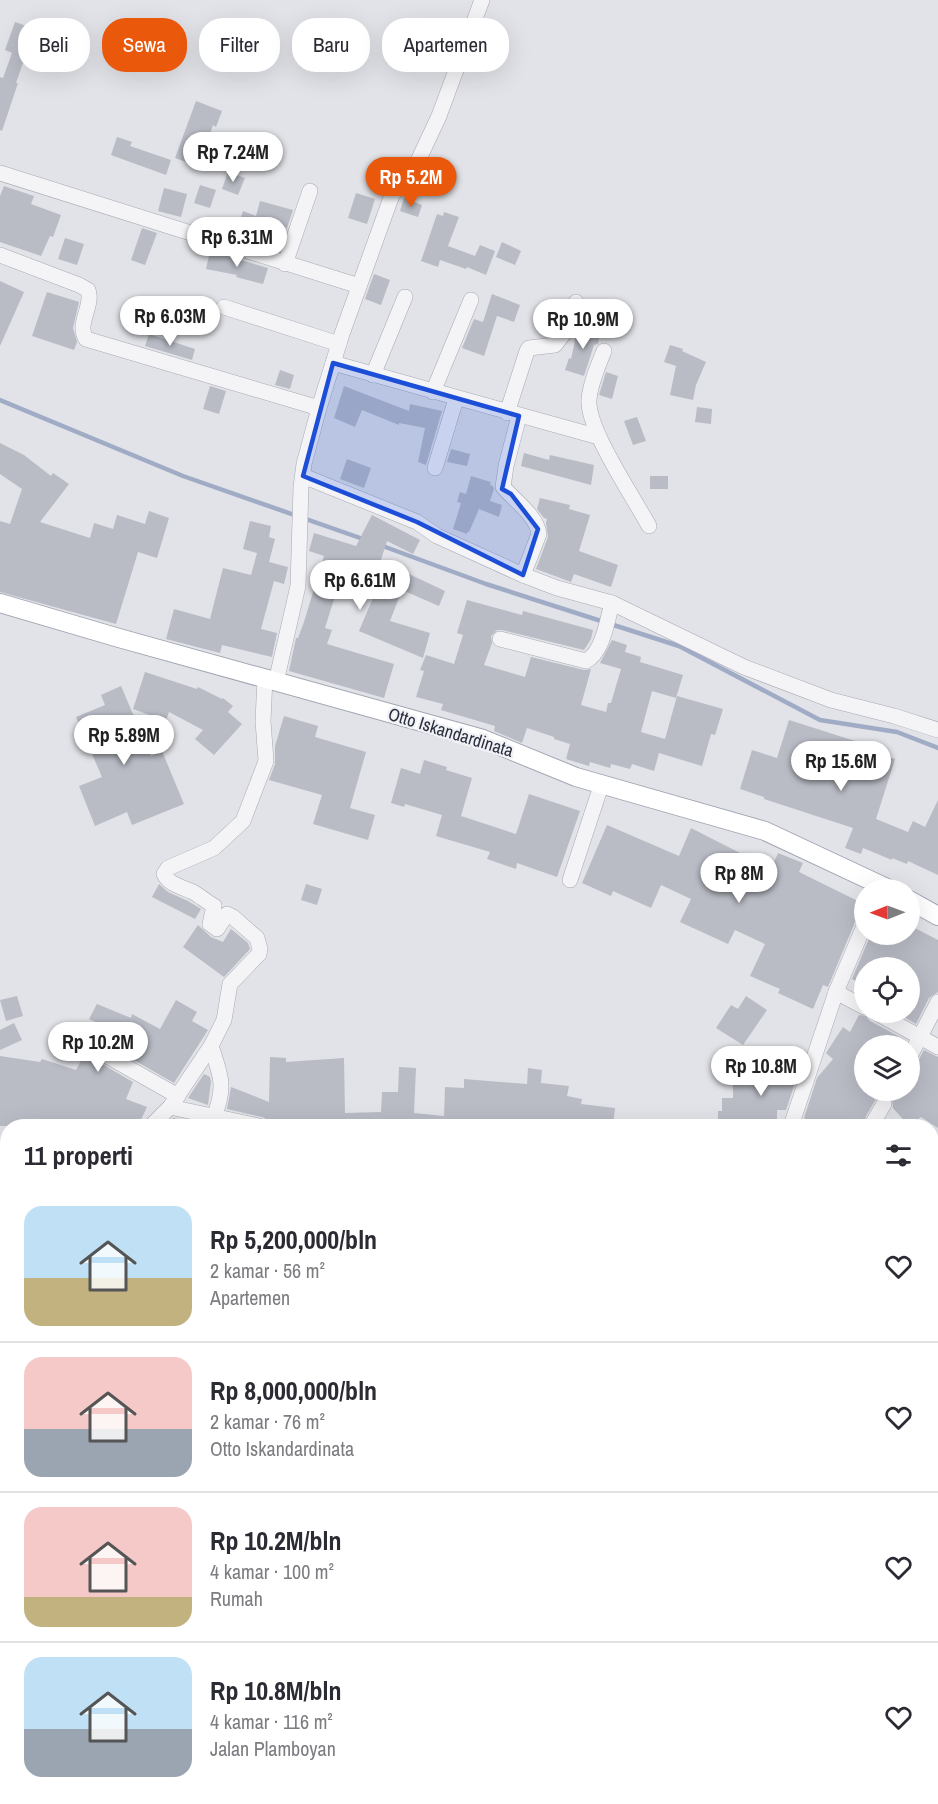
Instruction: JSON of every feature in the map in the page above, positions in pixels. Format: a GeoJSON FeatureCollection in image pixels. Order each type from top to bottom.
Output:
{"type":"FeatureCollection","features":[{"type":"Feature","properties":{"kind":"main road","name":"Otto Iskandardinata"},"geometry":{"type":"LineString","coordinates":[[0,603],[483,739],[576,777],[765,831],[865,879]]}},
{"type":"Feature","properties":{"kind":"main road"},"geometry":{"type":"LineString","coordinates":[[920,906],[938,916]]}},
{"type":"Feature","properties":{"kind":"street"},"geometry":{"type":"LineString","coordinates":[[157,1119],[174,1101],[211,1046],[224,1020],[231,984],[259,954],[260,946],[257,938],[227,914],[217,929],[210,924],[214,906],[178,886],[164,874],[168,868],[214,848],[243,820],[266,761],[263,721],[270,680],[298,586],[302,481],[319,408],[339,344],[392,195],[418,161],[439,116],[482,0]]}},
{"type":"Feature","properties":{"kind":"street"},"geometry":{"type":"LineString","coordinates":[[0,173],[359,286]]}},
{"type":"Feature","properties":{"kind":"street"},"geometry":{"type":"LineString","coordinates":[[285,264],[310,191]]}},
{"type":"Feature","properties":{"kind":"street"},"geometry":{"type":"LineString","coordinates":[[0,255],[88,290],[89,298],[83,330],[86,339],[319,408]]}},
{"type":"Feature","properties":{"kind":"street"},"geometry":{"type":"LineString","coordinates":[[373,375],[405,297]]}},
{"type":"Feature","properties":{"kind":"street"},"geometry":{"type":"LineString","coordinates":[[433,392],[471,300]]}},
{"type":"Feature","properties":{"kind":"street"},"geometry":{"type":"LineString","coordinates":[[523,575],[538,529],[533,518],[502,487],[513,415],[527,351],[534,347],[555,345],[565,332],[576,302]]}},
{"type":"Feature","properties":{"kind":"street"},"geometry":{"type":"LineString","coordinates":[[224,307],[339,344]]}},
{"type":"Feature","properties":{"kind":"street"},"geometry":{"type":"LineString","coordinates":[[603,351],[589,401],[592,421],[649,526]]}},
{"type":"Feature","properties":{"kind":"street"},"geometry":{"type":"LineString","coordinates":[[333,363],[513,415],[599,437]]}},
{"type":"Feature","properties":{"kind":"street"},"geometry":{"type":"LineString","coordinates":[[435,468],[456,399]]}},
{"type":"Feature","properties":{"kind":"street"},"geometry":{"type":"LineString","coordinates":[[302,481],[417,522],[437,536],[523,575],[744,667],[831,700],[938,730]]}},
{"type":"Feature","properties":{"kind":"street"},"geometry":{"type":"LineString","coordinates":[[500,639],[586,661],[598,649],[610,610]]}},
{"type":"Feature","properties":{"kind":"street"},"geometry":{"type":"LineString","coordinates":[[570,880],[602,783]]}},
{"type":"Feature","properties":{"kind":"street"},"geometry":{"type":"LineString","coordinates":[[793,1119],[836,992],[856,945]]}},
{"type":"Feature","properties":{"kind":"street"},"geometry":{"type":"LineString","coordinates":[[836,992],[854,1002]]}},
{"type":"Feature","properties":{"kind":"street"},"geometry":{"type":"LineString","coordinates":[[921,1037],[938,1002]]}},
{"type":"Feature","properties":{"kind":"street"},"geometry":{"type":"LineString","coordinates":[[895,1023],[938,1047]]}},
{"type":"Feature","properties":{"kind":"street"},"geometry":{"type":"LineString","coordinates":[[211,1046],[222,1082],[221,1099],[214,1118]]}},
{"type":"Feature","properties":{"kind":"street"},"geometry":{"type":"LineString","coordinates":[[107,1056],[174,1101],[220,1119]]}},
{"type":"Feature","properties":{"kind":"street"},"geometry":{"type":"LineString","coordinates":[[875,1119],[884,1104]]}},
{"type":"Feature","properties":{"kind":"highlighted area"},"geometry":{"type":"Polygon","coordinates":[[[333,363],[519,416],[502,489],[511,494],[538,529],[523,575],[417,522],[303,476],[333,363]]]}},
{"type":"Feature","properties":{"kind":"building"},"geometry":{"type":"Polygon","coordinates":[[[15,22],[18,23],[18,72],[20,72],[2,131],[0,130],[0,77],[3,78],[12,53],[5,50],[15,22]]]}},
{"type":"Feature","properties":{"kind":"building"},"geometry":{"type":"Polygon","coordinates":[[[196,101],[222,111],[216,127],[213,125],[203,155],[198,153],[194,165],[175,158],[196,101]]]}},
{"type":"Feature","properties":{"kind":"building"},"geometry":{"type":"Polygon","coordinates":[[[117,137],[132,142],[130,146],[171,160],[166,175],[111,155],[117,137]]]}},
{"type":"Feature","properties":{"kind":"building"},"geometry":{"type":"Polygon","coordinates":[[[228,172],[245,178],[238,195],[222,189],[228,172]]]}},
{"type":"Feature","properties":{"kind":"building"},"geometry":{"type":"Polygon","coordinates":[[[200,185],[216,190],[210,208],[194,203],[200,185]]]}},
{"type":"Feature","properties":{"kind":"building"},"geometry":{"type":"Polygon","coordinates":[[[4,186],[34,196],[31,204],[61,215],[53,237],[50,236],[41,256],[0,242],[0,196],[4,186]]]}},
{"type":"Feature","properties":{"kind":"building"},"geometry":{"type":"Polygon","coordinates":[[[164,188],[187,194],[181,217],[158,211],[164,188]]]}},
{"type":"Feature","properties":{"kind":"building"},"geometry":{"type":"Polygon","coordinates":[[[356,193],[375,199],[367,224],[348,218],[356,193]]]}},
{"type":"Feature","properties":{"kind":"building"},"geometry":{"type":"Polygon","coordinates":[[[404,198],[422,205],[418,217],[400,211],[404,198]]]}},
{"type":"Feature","properties":{"kind":"building"},"geometry":{"type":"Polygon","coordinates":[[[260,201],[293,210],[287,228],[280,226],[272,248],[252,242],[256,229],[239,223],[243,211],[256,216],[260,201]]]}},
{"type":"Feature","properties":{"kind":"building"},"geometry":{"type":"Polygon","coordinates":[[[444,212],[459,217],[448,246],[475,256],[480,245],[495,251],[486,275],[440,260],[438,267],[421,261],[437,214],[443,216],[444,212]]]}},
{"type":"Feature","properties":{"kind":"building"},"geometry":{"type":"Polygon","coordinates":[[[142,228],[157,233],[145,265],[131,260],[142,228]]]}},
{"type":"Feature","properties":{"kind":"building"},"geometry":{"type":"Polygon","coordinates":[[[65,238],[84,244],[77,265],[58,259],[65,238]]]}},
{"type":"Feature","properties":{"kind":"building"},"geometry":{"type":"Polygon","coordinates":[[[502,242],[521,251],[515,265],[496,257],[502,242]]]}},
{"type":"Feature","properties":{"kind":"building"},"geometry":{"type":"Polygon","coordinates":[[[210,251],[268,268],[263,284],[236,277],[237,275],[206,269],[210,251]]]}},
{"type":"Feature","properties":{"kind":"building"},"geometry":{"type":"Polygon","coordinates":[[[374,274],[390,280],[381,305],[365,299],[374,274]]]}},
{"type":"Feature","properties":{"kind":"building"},"geometry":{"type":"Polygon","coordinates":[[[0,281],[24,292],[0,346],[0,281]]]}},
{"type":"Feature","properties":{"kind":"building"},"geometry":{"type":"Polygon","coordinates":[[[47,292],[79,302],[73,328],[77,342],[74,350],[32,336],[47,292]]]}},
{"type":"Feature","properties":{"kind":"building"},"geometry":{"type":"Polygon","coordinates":[[[492,294],[520,305],[514,322],[497,316],[484,356],[462,348],[474,319],[483,322],[492,294]]]}},
{"type":"Feature","properties":{"kind":"building"},"geometry":{"type":"Polygon","coordinates":[[[578,326],[600,331],[598,344],[594,345],[584,376],[565,370],[569,358],[571,359],[578,326]]]}},
{"type":"Feature","properties":{"kind":"building"},"geometry":{"type":"Polygon","coordinates":[[[149,334],[195,349],[192,360],[145,346],[149,334]]]}},
{"type":"Feature","properties":{"kind":"building"},"geometry":{"type":"Polygon","coordinates":[[[670,345],[683,349],[682,351],[706,362],[696,385],[693,400],[670,395],[676,366],[664,362],[670,345]]]}},
{"type":"Feature","properties":{"kind":"building"},"geometry":{"type":"Polygon","coordinates":[[[280,370],[294,375],[290,389],[275,385],[280,370]]]}},
{"type":"Feature","properties":{"kind":"building"},"geometry":{"type":"Polygon","coordinates":[[[606,372],[618,376],[612,399],[599,395],[606,372]]]}},
{"type":"Feature","properties":{"kind":"building"},"geometry":{"type":"Polygon","coordinates":[[[210,386],[226,391],[219,414],[203,409],[210,386]]]}},
{"type":"Feature","properties":{"kind":"building"},"geometry":{"type":"Polygon","coordinates":[[[344,386],[409,411],[410,404],[442,411],[426,465],[418,462],[425,428],[399,423],[399,425],[362,410],[355,427],[334,418],[344,386]]]}},
{"type":"Feature","properties":{"kind":"building"},"geometry":{"type":"Polygon","coordinates":[[[697,407],[712,409],[711,424],[695,422],[697,407]]]}},
{"type":"Feature","properties":{"kind":"building"},"geometry":{"type":"Polygon","coordinates":[[[637,417],[646,441],[633,445],[624,421],[637,417]]]}},
{"type":"Feature","properties":{"kind":"building"},"geometry":{"type":"Polygon","coordinates":[[[0,443],[24,455],[51,476],[53,473],[69,484],[40,522],[90,538],[94,523],[113,529],[117,515],[145,524],[149,511],[169,518],[157,558],[138,552],[116,624],[0,592],[0,521],[10,524],[22,489],[0,474],[0,443]]]}},
{"type":"Feature","properties":{"kind":"building"},"geometry":{"type":"Polygon","coordinates":[[[451,449],[470,454],[467,466],[447,462],[451,449]]]}},
{"type":"Feature","properties":{"kind":"building"},"geometry":{"type":"Polygon","coordinates":[[[524,453],[549,460],[550,455],[594,465],[591,485],[521,466],[524,453]]]}},
{"type":"Feature","properties":{"kind":"building"},"geometry":{"type":"Polygon","coordinates":[[[347,459],[371,468],[364,488],[340,479],[347,459]]]}},
{"type":"Feature","properties":{"kind":"building"},"geometry":{"type":"Polygon","coordinates":[[[471,476],[491,482],[490,485],[494,489],[490,501],[502,505],[499,517],[479,509],[467,534],[453,529],[461,503],[457,502],[460,492],[466,494],[471,476]]]}},
{"type":"Feature","properties":{"kind":"building"},"geometry":{"type":"Polygon","coordinates":[[[650,476],[668,476],[668,489],[650,489],[650,476]]]}},
{"type":"Feature","properties":{"kind":"building"},"geometry":{"type":"Polygon","coordinates":[[[540,498],[570,505],[569,509],[590,515],[579,551],[618,565],[611,587],[574,574],[571,582],[536,569],[548,537],[547,519],[537,509],[540,498]]]}},
{"type":"Feature","properties":{"kind":"building"},"geometry":{"type":"Polygon","coordinates":[[[372,515],[420,540],[413,554],[387,541],[379,566],[408,577],[409,574],[445,591],[439,606],[402,590],[390,621],[430,633],[423,658],[359,631],[381,579],[344,567],[325,628],[332,630],[327,644],[394,664],[384,698],[289,671],[296,638],[304,622],[324,556],[309,551],[314,533],[356,546],[372,515]]]}},
{"type":"Feature","properties":{"kind":"building"},"geometry":{"type":"Polygon","coordinates":[[[250,521],[271,526],[269,537],[275,539],[269,562],[288,567],[284,584],[274,581],[261,629],[277,633],[272,657],[222,645],[220,653],[166,639],[174,609],[210,619],[223,568],[251,575],[257,553],[243,549],[250,521]]]}},
{"type":"Feature","properties":{"kind":"building"},"geometry":{"type":"Polygon","coordinates":[[[467,600],[522,615],[523,611],[593,630],[591,639],[584,650],[497,630],[491,636],[492,643],[484,665],[525,677],[531,657],[584,670],[591,669],[581,705],[606,712],[608,703],[611,703],[621,669],[600,663],[612,640],[627,645],[625,652],[641,657],[640,662],[683,675],[676,698],[652,691],[641,732],[665,739],[677,696],[723,709],[715,735],[711,734],[702,766],[659,753],[654,771],[632,764],[630,769],[611,764],[610,768],[590,762],[589,766],[566,759],[570,744],[554,739],[554,737],[527,728],[522,743],[494,731],[495,726],[441,710],[443,704],[416,697],[424,671],[420,670],[426,655],[454,664],[463,635],[457,633],[467,600]]]}},
{"type":"Feature","properties":{"kind":"building"},"geometry":{"type":"Polygon","coordinates":[[[145,672],[197,689],[198,687],[223,698],[233,706],[228,712],[242,724],[214,755],[195,739],[203,730],[169,712],[166,721],[133,709],[145,672]]]}},
{"type":"Feature","properties":{"kind":"building"},"geometry":{"type":"Polygon","coordinates":[[[121,686],[151,756],[162,751],[184,804],[132,825],[127,812],[95,826],[79,786],[102,777],[76,717],[105,705],[101,695],[121,686]]]}},
{"type":"Feature","properties":{"kind":"building"},"geometry":{"type":"Polygon","coordinates":[[[284,716],[318,726],[315,737],[366,752],[350,808],[375,815],[368,840],[313,824],[322,795],[269,780],[275,764],[275,746],[284,716]]]}},
{"type":"Feature","properties":{"kind":"building"},"geometry":{"type":"Polygon","coordinates":[[[789,720],[874,747],[873,752],[895,759],[876,819],[908,832],[913,821],[925,827],[938,800],[938,875],[908,861],[907,864],[892,858],[892,860],[863,848],[861,854],[845,848],[853,828],[740,789],[752,750],[777,758],[789,720]]]}},
{"type":"Feature","properties":{"kind":"building"},"geometry":{"type":"Polygon","coordinates":[[[424,760],[472,778],[461,816],[516,834],[529,794],[580,811],[557,877],[517,863],[516,869],[487,859],[490,852],[436,836],[442,815],[405,804],[404,807],[391,803],[401,768],[420,774],[424,760]]]}},
{"type":"Feature","properties":{"kind":"building"},"geometry":{"type":"Polygon","coordinates":[[[607,825],[679,856],[691,828],[742,854],[740,859],[769,873],[778,853],[803,863],[799,872],[854,899],[854,924],[828,987],[823,985],[813,1009],[778,993],[780,989],[750,976],[765,944],[735,930],[728,944],[680,922],[691,899],[661,885],[651,908],[613,891],[611,896],[582,883],[607,825]]]}},
{"type":"Feature","properties":{"kind":"building"},"geometry":{"type":"Polygon","coordinates":[[[159,884],[168,892],[201,909],[195,919],[152,897],[159,884]]]}},
{"type":"Feature","properties":{"kind":"building"},"geometry":{"type":"Polygon","coordinates":[[[306,884],[322,889],[317,905],[301,900],[306,884]]]}},
{"type":"Feature","properties":{"kind":"building"},"geometry":{"type":"Polygon","coordinates":[[[198,925],[211,937],[223,942],[231,929],[248,943],[250,949],[224,977],[183,947],[198,925]]]}},
{"type":"Feature","properties":{"kind":"building"},"geometry":{"type":"Polygon","coordinates":[[[920,931],[938,940],[938,992],[929,998],[920,1016],[920,957],[861,957],[866,945],[920,945],[920,931]]]}},
{"type":"Feature","properties":{"kind":"building"},"geometry":{"type":"Polygon","coordinates":[[[17,996],[23,1016],[6,1021],[0,1000],[17,996]]]}},
{"type":"Feature","properties":{"kind":"building"},"geometry":{"type":"Polygon","coordinates":[[[746,996],[767,1010],[743,1045],[716,1028],[731,1005],[738,1009],[746,996]]]}},
{"type":"Feature","properties":{"kind":"building"},"geometry":{"type":"Polygon","coordinates":[[[176,1000],[197,1012],[192,1021],[208,1030],[174,1083],[111,1047],[103,1047],[98,1052],[97,1057],[102,1064],[133,1082],[126,1099],[147,1107],[141,1119],[0,1119],[0,1056],[40,1062],[42,1059],[76,1070],[100,1024],[89,1019],[97,1004],[131,1018],[132,1014],[160,1029],[176,1000]]]}},
{"type":"Feature","properties":{"kind":"building"},"geometry":{"type":"Polygon","coordinates":[[[14,1023],[22,1040],[0,1050],[0,1030],[14,1023]]]}},
{"type":"Feature","properties":{"kind":"building"},"geometry":{"type":"Polygon","coordinates":[[[855,1023],[874,1023],[896,1035],[854,1035],[854,1101],[875,1101],[865,1119],[805,1119],[817,1078],[833,1059],[826,1053],[843,1027],[850,1032],[855,1023]]]}},
{"type":"Feature","properties":{"kind":"building"},"geometry":{"type":"Polygon","coordinates":[[[924,1050],[938,1057],[938,1119],[921,1117],[903,1119],[893,1108],[892,1101],[920,1101],[920,1057],[924,1050]]]}},
{"type":"Feature","properties":{"kind":"building"},"geometry":{"type":"Polygon","coordinates":[[[270,1057],[286,1058],[286,1062],[344,1058],[345,1113],[381,1112],[382,1092],[398,1092],[399,1067],[416,1068],[414,1113],[444,1116],[445,1087],[464,1088],[464,1079],[527,1084],[528,1068],[542,1070],[541,1083],[569,1086],[567,1096],[582,1099],[581,1104],[615,1108],[614,1119],[266,1119],[227,1109],[231,1087],[269,1102],[270,1057]]]}},
{"type":"Feature","properties":{"kind":"building"},"geometry":{"type":"Polygon","coordinates":[[[768,1059],[798,1059],[798,1074],[786,1110],[777,1110],[777,1119],[718,1119],[718,1111],[722,1111],[722,1098],[733,1098],[733,1084],[755,1084],[755,1074],[768,1074],[768,1059]]]}},
{"type":"Feature","properties":{"kind":"building"},"geometry":{"type":"Polygon","coordinates":[[[204,1074],[210,1077],[211,1082],[208,1105],[188,1098],[204,1074]]]}},
{"type":"Feature","properties":{"kind":"waterway"},"geometry":{"type":"LineString","coordinates":[[0,400],[183,476],[363,539]]}},
{"type":"Feature","properties":{"kind":"waterway"},"geometry":{"type":"LineString","coordinates":[[380,545],[486,584],[679,646],[820,720],[897,732],[938,748]]}}]}
